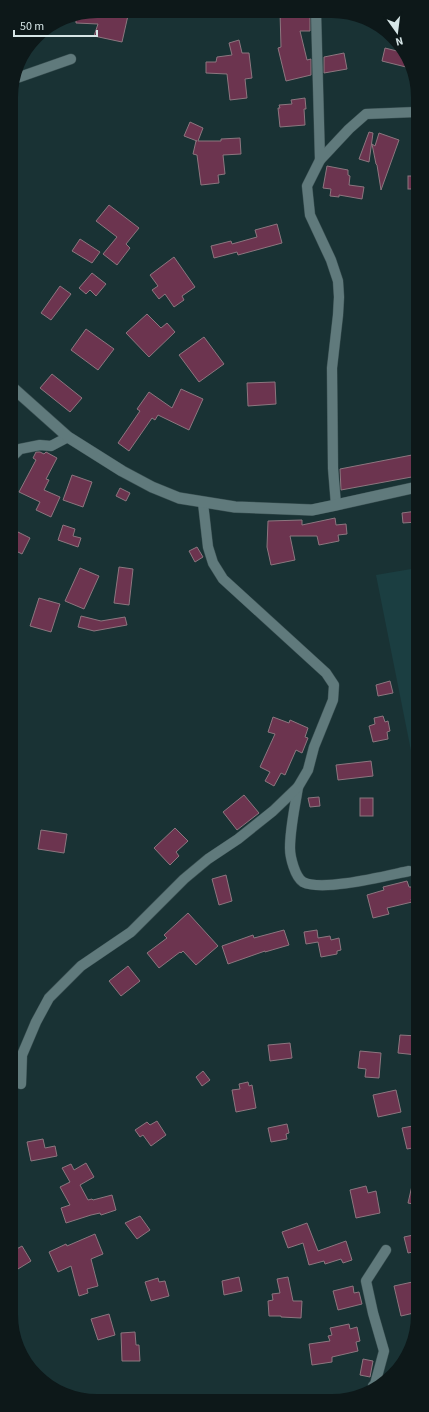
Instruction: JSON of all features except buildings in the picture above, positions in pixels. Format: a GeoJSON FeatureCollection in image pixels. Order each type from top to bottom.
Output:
{"type":"FeatureCollection","features":[{"type":"Feature","properties":{"kind":"street"},"geometry":{"type":"LineString","coordinates":[[316,18],[320,160]]}},
{"type":"Feature","properties":{"kind":"street"},"geometry":{"type":"LineString","coordinates":[[21,76],[71,58]]}},
{"type":"Feature","properties":{"kind":"street"},"geometry":{"type":"LineString","coordinates":[[336,505],[333,468],[332,368],[338,315],[338,281],[331,260],[310,215],[307,186],[320,160],[349,129],[366,114],[411,112]]}},
{"type":"Feature","properties":{"kind":"street"},"geometry":{"type":"LineString","coordinates":[[18,392],[68,437],[122,471],[152,487],[179,498],[235,507],[312,510],[411,488]]}},
{"type":"Feature","properties":{"kind":"street"},"geometry":{"type":"LineString","coordinates":[[18,451],[20,449],[40,445],[50,446],[68,437]]}},
{"type":"Feature","properties":{"kind":"street"},"geometry":{"type":"LineString","coordinates":[[21,1084],[22,1055],[36,1022],[49,998],[82,966],[131,932],[184,879],[208,859],[273,811],[298,787],[308,770],[314,747],[333,700],[334,685],[326,673],[223,579],[213,564],[208,547],[203,503]]}},
{"type":"Feature","properties":{"kind":"street"},"geometry":{"type":"LineString","coordinates":[[298,787],[290,849],[295,872],[301,881],[309,884],[333,885],[408,871]]}},
{"type":"Feature","properties":{"kind":"street"},"geometry":{"type":"LineString","coordinates":[[376,1381],[384,1351],[366,1281],[386,1250]]}},
{"type":"Feature","properties":{"kind":"shaded area"},"geometry":{"type":"Polygon","coordinates":[[[411,569],[411,751],[376,575],[411,569]]]}}]}
